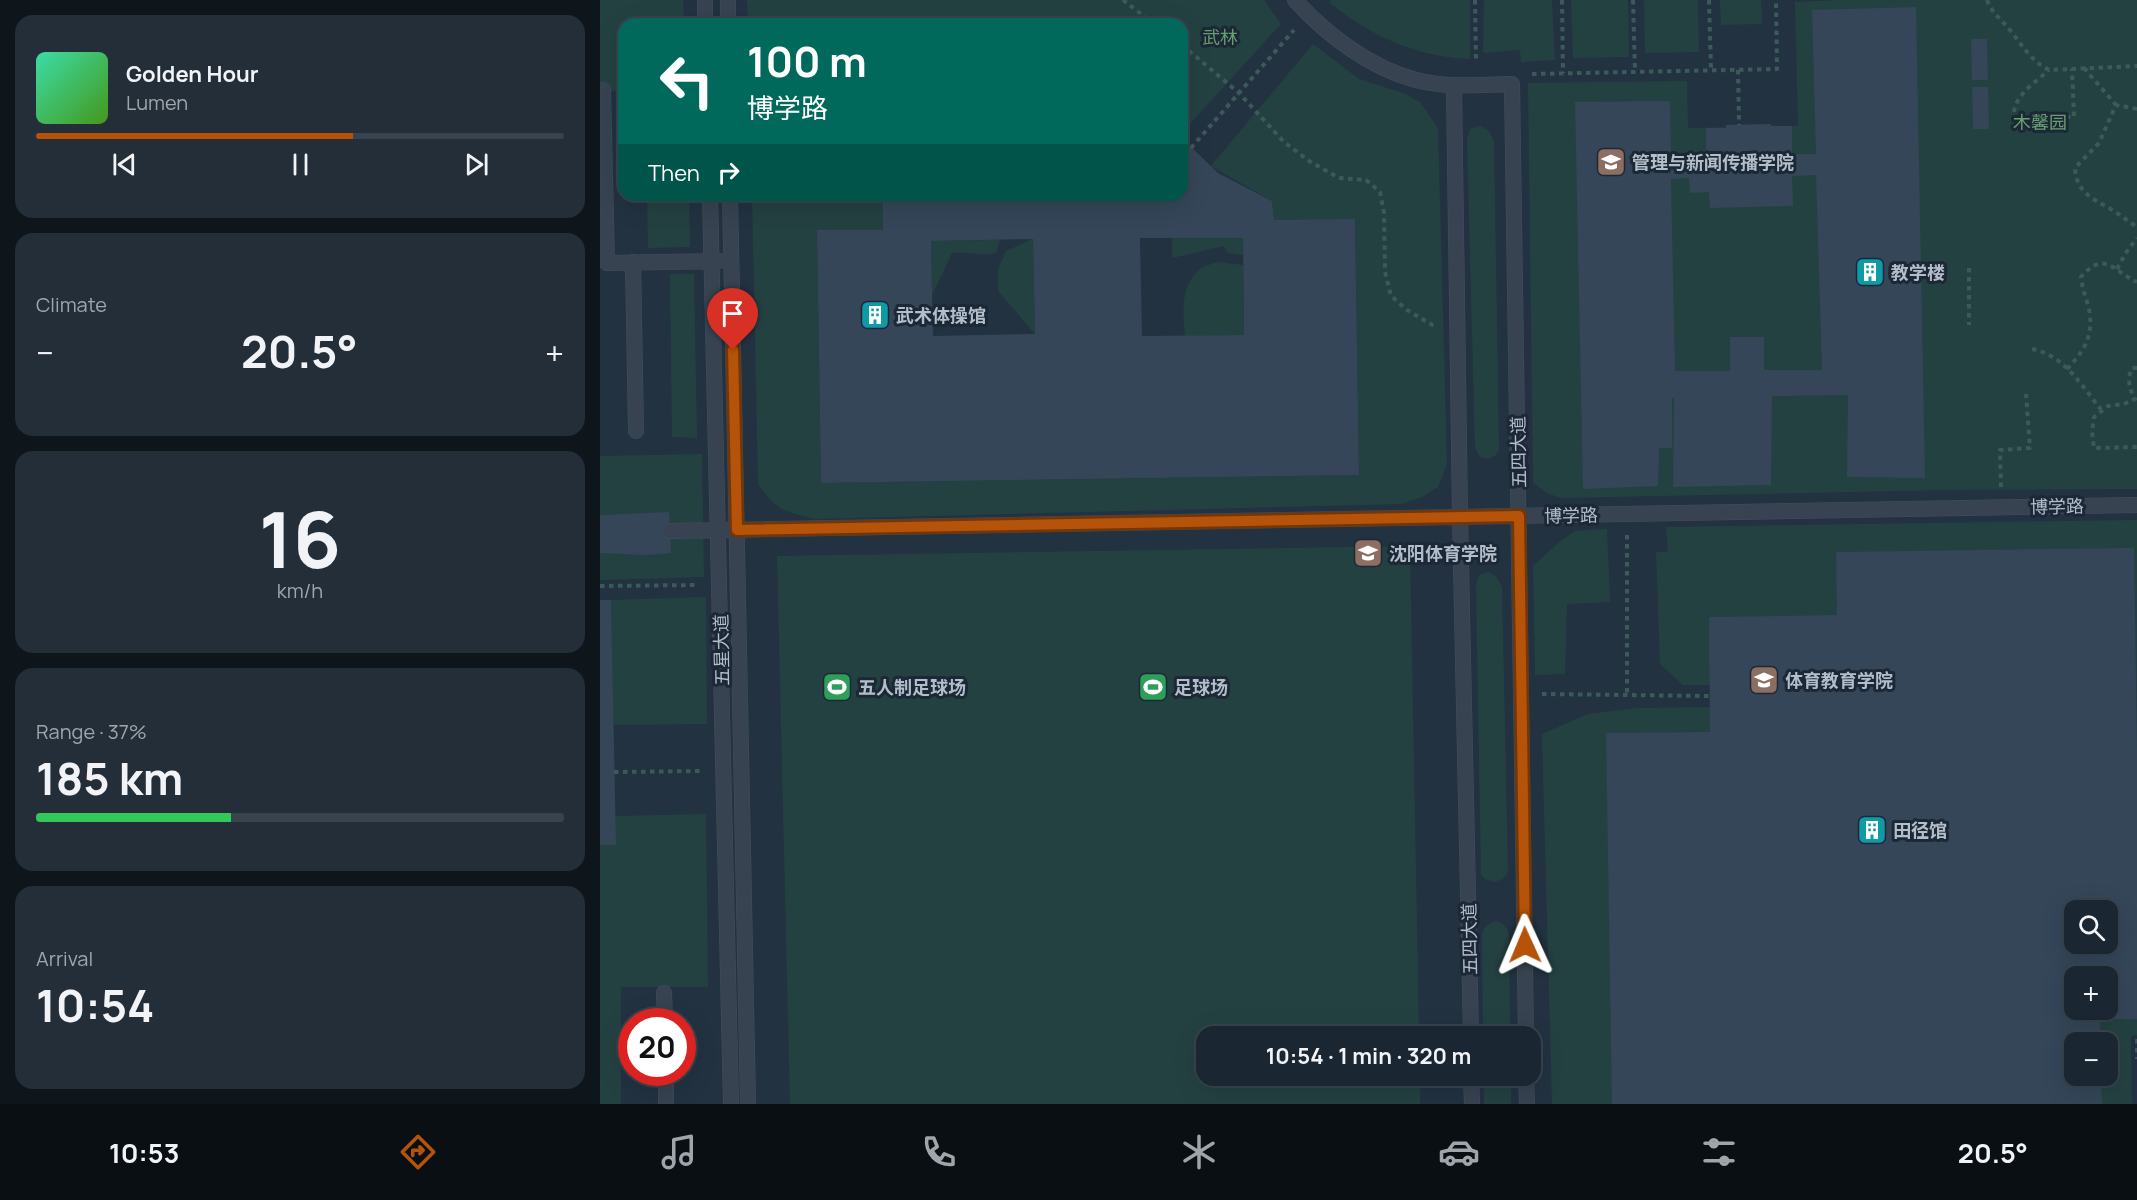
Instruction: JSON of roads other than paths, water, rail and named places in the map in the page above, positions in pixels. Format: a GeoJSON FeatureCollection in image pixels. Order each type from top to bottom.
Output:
{"type":"FeatureCollection","features":[{"type":"Feature","properties":{"kind":"lane"},"geometry":{"type":"LineString","coordinates":[[705,0],[705,18]]}},
{"type":"Feature","properties":{"kind":"lane"},"geometry":{"type":"LineString","coordinates":[[728,0],[728,18]]}},
{"type":"Feature","properties":{"kind":"lane"},"geometry":{"type":"LineString","coordinates":[[1295,0],[1338,39],[1363,57],[1416,80],[1455,86]]}},
{"type":"Feature","properties":{"kind":"lane","name":"五四大道"},"geometry":{"type":"LineString","coordinates":[[1471,1026],[1460,517],[1455,86],[1512,84],[1526,1026]]}},
{"type":"Feature","properties":{"kind":"lane"},"geometry":{"type":"LineString","coordinates":[[603,90],[607,263],[731,260]]}},
{"type":"Feature","properties":{"kind":"lane","name":"五星大道"},"geometry":{"type":"LineString","coordinates":[[710,201],[731,1104]]}},
{"type":"Feature","properties":{"kind":"lane","name":"五星大道"},"geometry":{"type":"LineString","coordinates":[[730,201],[748,1104]]}},
{"type":"Feature","properties":{"kind":"lane"},"geometry":{"type":"LineString","coordinates":[[633,262],[636,431]]}},
{"type":"Feature","properties":{"kind":"lane","name":"博学路"},"geometry":{"type":"LineString","coordinates":[[670,531],[2137,505]]}},
{"type":"Feature","properties":{"kind":"lane"},"geometry":{"type":"LineString","coordinates":[[664,993],[665,1008]]}},
{"type":"Feature","properties":{"kind":"lane"},"geometry":{"type":"LineString","coordinates":[[666,1086],[666,1104]]}},
{"type":"Feature","properties":{"kind":"lane"},"geometry":{"type":"LineString","coordinates":[[1472,1086],[1472,1104]]}},
{"type":"Feature","properties":{"kind":"lane"},"geometry":{"type":"LineString","coordinates":[[1526,1086],[1527,1104]]}},
{"type":"Feature","properties":{"kind":"place","name":"管理与新闻传播学院"},"geometry":{"type":"Point","coordinates":[1611,162]}},
{"type":"Feature","properties":{"kind":"place","name":"教学楼"},"geometry":{"type":"Point","coordinates":[1870,272]}},
{"type":"Feature","properties":{"kind":"place","name":"武术体操馆"},"geometry":{"type":"Point","coordinates":[875,315]}},
{"type":"Feature","properties":{"kind":"place","name":"沈阳体育学院"},"geometry":{"type":"Point","coordinates":[1368,553]}},
{"type":"Feature","properties":{"kind":"place","name":"体育教育学院"},"geometry":{"type":"Point","coordinates":[1764,680]}},
{"type":"Feature","properties":{"kind":"place","name":"五人制足球场"},"geometry":{"type":"Point","coordinates":[837,687]}},
{"type":"Feature","properties":{"kind":"place","name":"足球场"},"geometry":{"type":"Point","coordinates":[1153,687]}},
{"type":"Feature","properties":{"kind":"place","name":"田径馆"},"geometry":{"type":"Point","coordinates":[1872,830]}},
{"type":"Feature","properties":{"kind":"park label","name":"武林"},"geometry":{"type":"Point","coordinates":[1220,37]}},
{"type":"Feature","properties":{"kind":"park label","name":"木馨园"},"geometry":{"type":"Point","coordinates":[2040,122]}}]}
